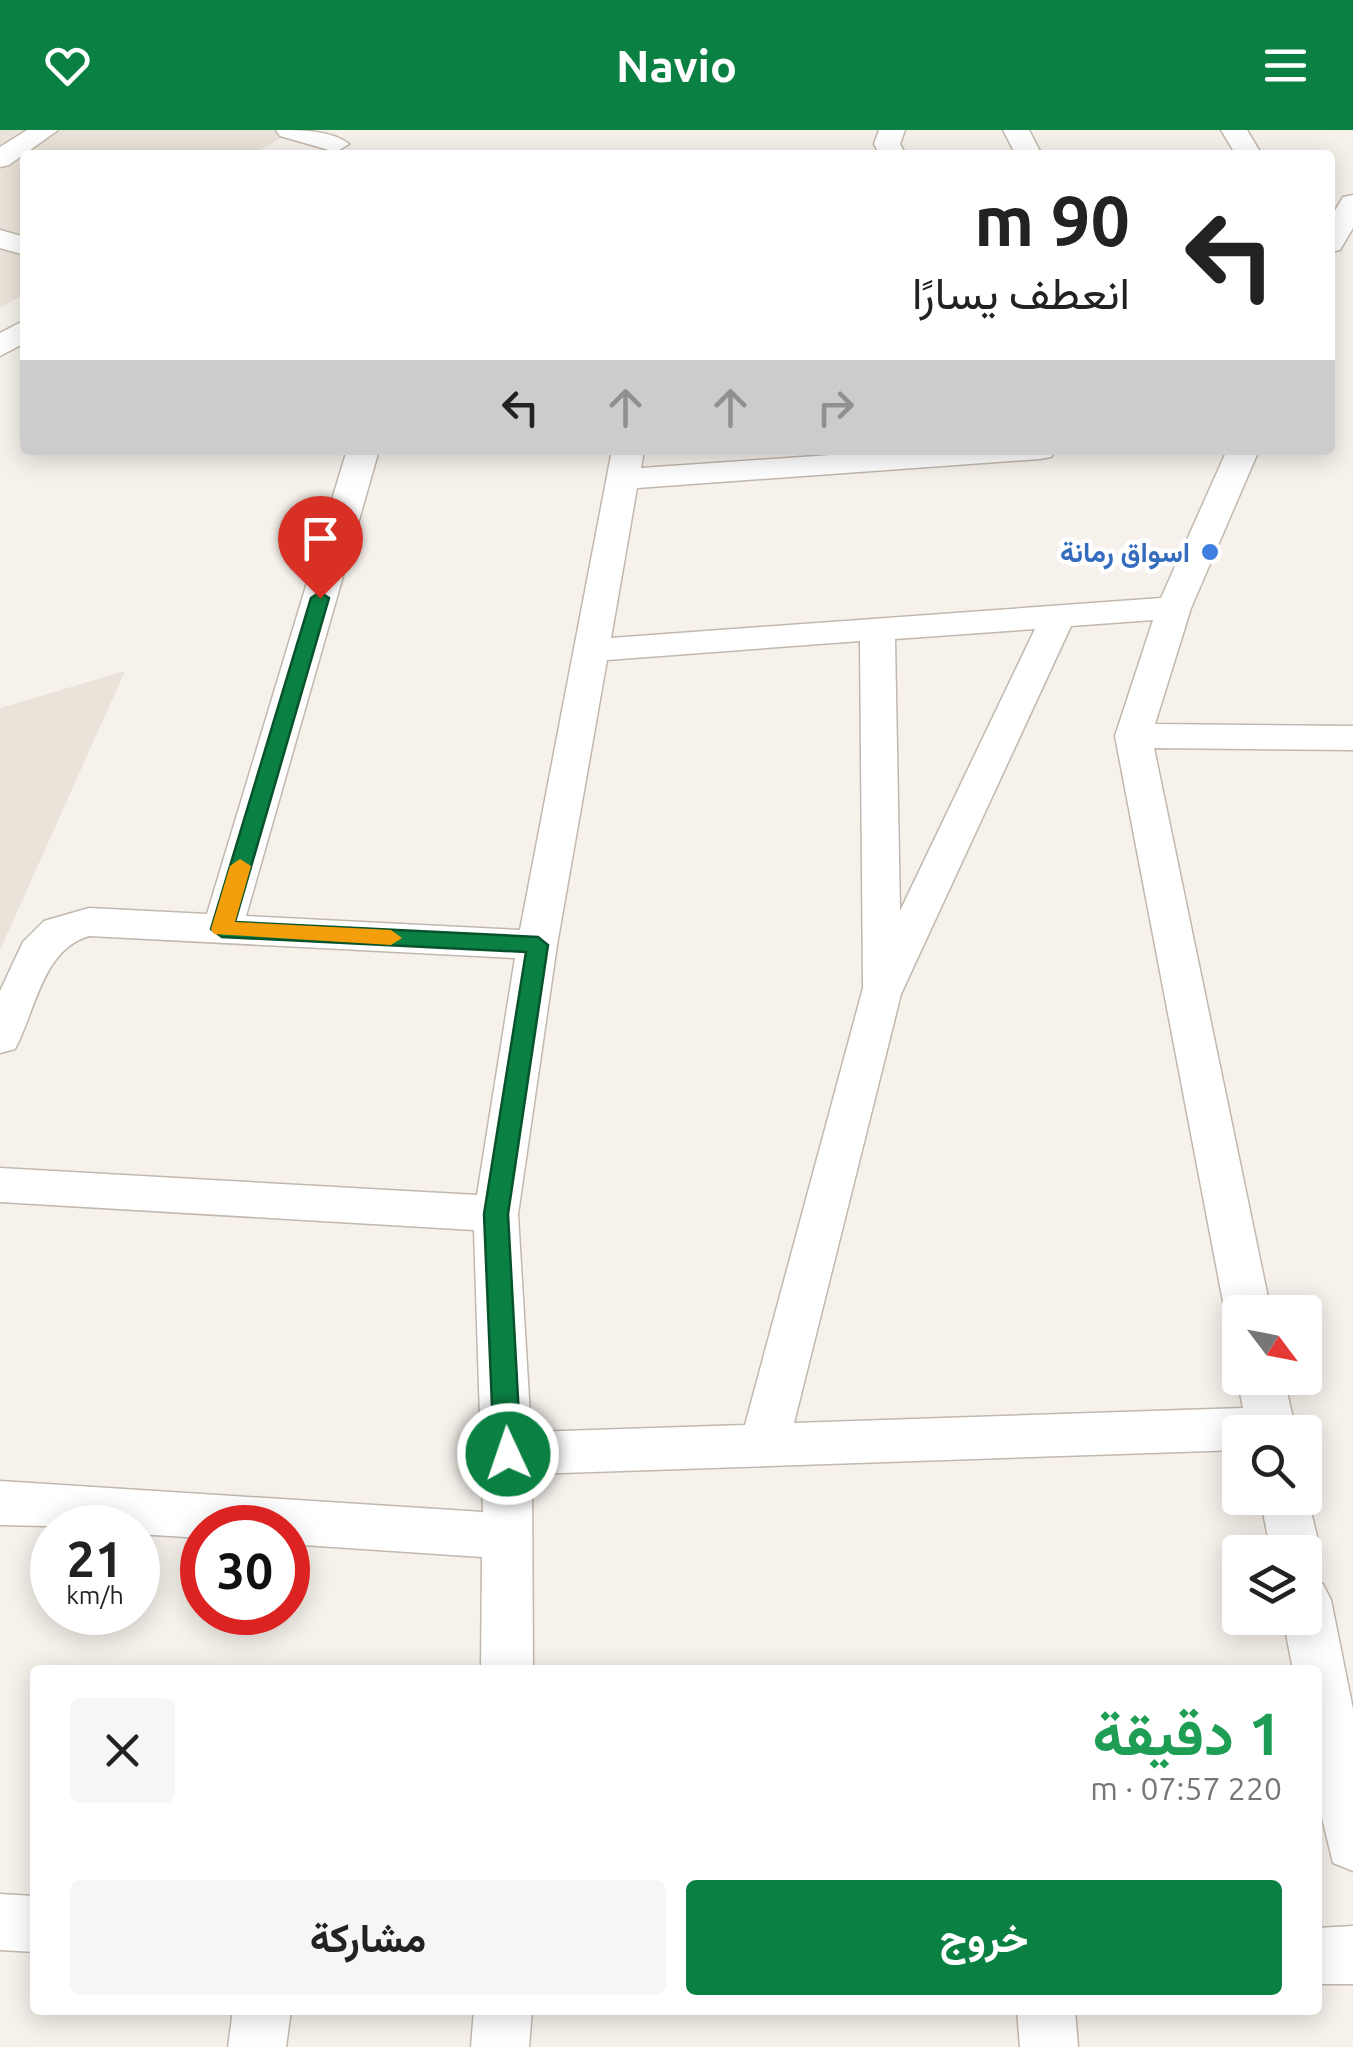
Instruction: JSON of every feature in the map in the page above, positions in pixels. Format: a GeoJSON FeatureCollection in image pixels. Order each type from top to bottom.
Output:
{"type":"FeatureCollection","features":[{"type":"Feature","properties":{"kind":"street"},"geometry":{"type":"LineString","coordinates":[[11,152],[45,130]]}},
{"type":"Feature","properties":{"kind":"street"},"geometry":{"type":"LineString","coordinates":[[289,130],[338,143]]}},
{"type":"Feature","properties":{"kind":"street"},"geometry":{"type":"LineString","coordinates":[[1335,237],[1353,203]]}},
{"type":"Feature","properties":{"kind":"street"},"geometry":{"type":"LineString","coordinates":[[222,929],[362,455]]}},
{"type":"Feature","properties":{"kind":"street"},"geometry":{"type":"LineString","coordinates":[[506,1665],[508,1454],[496,1214],[538,945],[625,465],[902,455]]}},
{"type":"Feature","properties":{"kind":"street"},"geometry":{"type":"LineString","coordinates":[[1241,455],[1174,608],[1133,736],[1245,1295]]}},
{"type":"Feature","properties":{"kind":"street"},"geometry":{"type":"LineString","coordinates":[[590,650],[1174,608]]}},
{"type":"Feature","properties":{"kind":"street"},"geometry":{"type":"LineString","coordinates":[[764,1445],[881,994],[1058,616]]}},
{"type":"Feature","properties":{"kind":"street"},"geometry":{"type":"LineString","coordinates":[[876,629],[881,994]]}},
{"type":"Feature","properties":{"kind":"street"},"geometry":{"type":"LineString","coordinates":[[1133,736],[1353,738]]}},
{"type":"Feature","properties":{"kind":"street"},"geometry":{"type":"LineString","coordinates":[[0,1038],[36,952],[58,931],[89,922],[538,945]]}},
{"type":"Feature","properties":{"kind":"street"},"geometry":{"type":"LineString","coordinates":[[0,1185],[496,1214]]}},
{"type":"Feature","properties":{"kind":"street"},"geometry":{"type":"LineString","coordinates":[[508,1454],[1222,1431]]}},
{"type":"Feature","properties":{"kind":"street"},"geometry":{"type":"LineString","coordinates":[[0,1504],[508,1536]]}},
{"type":"Feature","properties":{"kind":"street"},"geometry":{"type":"LineString","coordinates":[[1312,1635],[1318,1665]]}},
{"type":"Feature","properties":{"kind":"street"},"geometry":{"type":"LineString","coordinates":[[1322,1686],[1353,1844]]}},
{"type":"Feature","properties":{"kind":"street"},"geometry":{"type":"LineString","coordinates":[[0,1922],[30,1924]]}},
{"type":"Feature","properties":{"kind":"street"},"geometry":{"type":"LineString","coordinates":[[1322,1956],[1353,1955]]}},
{"type":"Feature","properties":{"kind":"street"},"geometry":{"type":"LineString","coordinates":[[257,2047],[261,2015]]}},
{"type":"Feature","properties":{"kind":"street"},"geometry":{"type":"LineString","coordinates":[[500,2047],[503,2015]]}},
{"type":"Feature","properties":{"kind":"street"},"geometry":{"type":"LineString","coordinates":[[1046,2015],[1049,2047]]}},
{"type":"Feature","properties":{"kind":"shaded area"},"geometry":{"type":"Polygon","coordinates":[[[0,130],[294,130],[260,150],[20,150],[20,296],[0,308],[0,130]]]}},
{"type":"Feature","properties":{"kind":"shaded area"},"geometry":{"type":"Polygon","coordinates":[[[125,671],[0,950],[0,708],[125,671]]]}},
{"type":"Feature","properties":{"kind":"slow traffic"},"geometry":{"type":"LineString","coordinates":[[240,866],[222,929],[391,938]]}},
{"type":"Feature","properties":{"kind":"place","name":"اسواق رمانة"},"geometry":{"type":"Point","coordinates":[1210,552]}},
{"type":"Feature","properties":{"kind":"route"},"geometry":{"type":"LineString","coordinates":[[320,598],[222,929],[538,945],[496,1214],[508,1454]]}}]}
